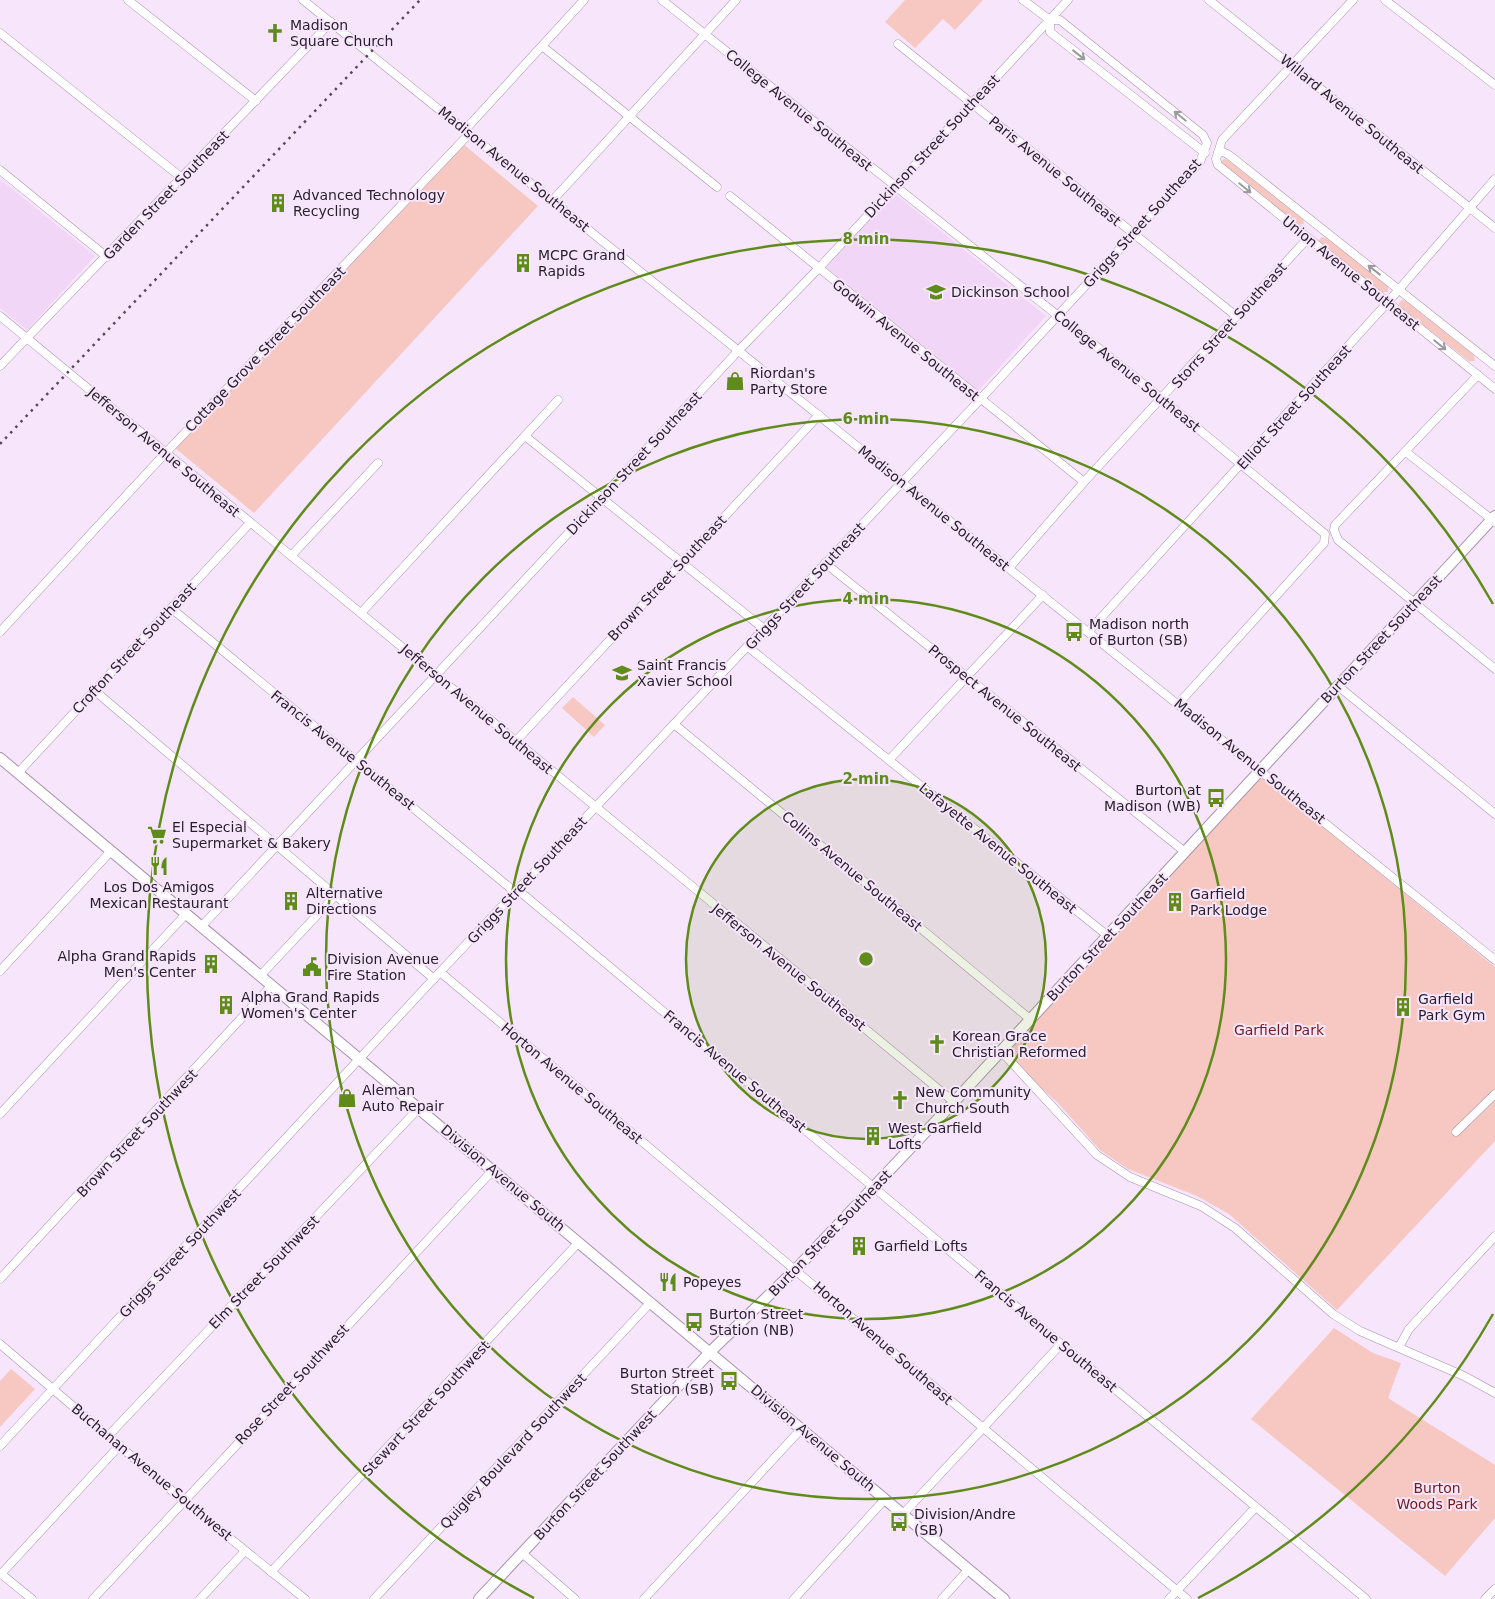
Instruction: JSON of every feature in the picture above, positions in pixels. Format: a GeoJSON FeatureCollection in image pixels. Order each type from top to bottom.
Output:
{"type":"FeatureCollection","features":[{"type":"Feature","properties":{"kind":"main road","name":"Burton Street Southeast"},"geometry":{"type":"LineString","coordinates":[[711,1351],[796,1269],[954,1102],[1494,519]]}},
{"type":"Feature","properties":{"kind":"main road","name":"Division Avenue South"},"geometry":{"type":"LineString","coordinates":[[0,758],[711,1351],[1004,1599]]}},
{"type":"Feature","properties":{"kind":"main road","name":"Burton Street Southwest"},"geometry":{"type":"LineString","coordinates":[[479,1599],[711,1351]]}},
{"type":"Feature","properties":{"kind":"street"},"geometry":{"type":"LineString","coordinates":[[128,0],[256,101]]}},
{"type":"Feature","properties":{"kind":"street","name":"Madison Avenue Southeast"},"geometry":{"type":"LineString","coordinates":[[303,0],[902,483],[1179,703],[1495,960]]}},
{"type":"Feature","properties":{"kind":"street","name":"Cottage Grove Street Southeast"},"geometry":{"type":"LineString","coordinates":[[0,632],[467,132],[584,0]]}},
{"type":"Feature","properties":{"kind":"street","name":"College Avenue Southeast"},"geometry":{"type":"LineString","coordinates":[[662,0],[1058,315],[1242,464],[1321,531],[1324,543],[1179,703]]}},
{"type":"Feature","properties":{"kind":"street"},"geometry":{"type":"LineString","coordinates":[[552,200],[736,0]]}},
{"type":"Feature","properties":{"kind":"street"},"geometry":{"type":"LineString","coordinates":[[1023,0],[1050,20],[1060,20],[1203,135],[1207,143],[1205,153],[1050,32],[1050,20]]}},
{"type":"Feature","properties":{"kind":"street","name":"Dickinson Street Southeast"},"geometry":{"type":"LineString","coordinates":[[201,927],[1068,0]]}},
{"type":"Feature","properties":{"kind":"street","name":"Willard Avenue Southeast"},"geometry":{"type":"LineString","coordinates":[[1209,0],[1495,228]]}},
{"type":"Feature","properties":{"kind":"street","name":"Griggs Street Southeast"},"geometry":{"type":"LineString","coordinates":[[1218,153],[1222,140],[1353,0]]}},
{"type":"Feature","properties":{"kind":"street"},"geometry":{"type":"LineString","coordinates":[[1385,0],[1495,85]]}},
{"type":"Feature","properties":{"kind":"street","name":"Garden Street Southeast"},"geometry":{"type":"LineString","coordinates":[[0,366],[107,257],[331,22]]}},
{"type":"Feature","properties":{"kind":"street"},"geometry":{"type":"LineString","coordinates":[[0,33],[182,178]]}},
{"type":"Feature","properties":{"kind":"street","name":"Paris Avenue Southeast"},"geometry":{"type":"LineString","coordinates":[[898,44],[1236,316]]}},
{"type":"Feature","properties":{"kind":"street"},"geometry":{"type":"LineString","coordinates":[[542,46],[717,188]]}},
{"type":"Feature","properties":{"kind":"street"},"geometry":{"type":"LineString","coordinates":[[1218,153],[1223,152],[1229,155],[1495,366]]}},
{"type":"Feature","properties":{"kind":"street","name":"Griggs Street Southeast"},"geometry":{"type":"LineString","coordinates":[[360,1059],[434,978],[980,400],[1200,162],[1205,153]]}},
{"type":"Feature","properties":{"kind":"street","name":"Union Avenue Southeast"},"geometry":{"type":"LineString","coordinates":[[1218,153],[1216,159],[1218,165],[1495,389]]}},
{"type":"Feature","properties":{"kind":"street"},"geometry":{"type":"LineString","coordinates":[[0,170],[107,257]]}},
{"type":"Feature","properties":{"kind":"street","name":"Elliott Street Southeast"},"geometry":{"type":"LineString","coordinates":[[1089,632],[1388,302],[1495,179]]}},
{"type":"Feature","properties":{"kind":"street","name":"Godwin Avenue Southeast"},"geometry":{"type":"LineString","coordinates":[[730,196],[980,400],[1084,482]]}},
{"type":"Feature","properties":{"kind":"street","name":"Storrs Street Southeast"},"geometry":{"type":"LineString","coordinates":[[1010,568],[1084,482],[1308,238]]}},
{"type":"Feature","properties":{"kind":"street","name":"Jefferson Avenue Southeast"},"geometry":{"type":"LineString","coordinates":[[0,316],[954,1102]]}},
{"type":"Feature","properties":{"kind":"street"},"geometry":{"type":"LineString","coordinates":[[1478,375],[1335,525],[1334,530],[1338,540],[1414,604],[1495,668]]}},
{"type":"Feature","properties":{"kind":"street"},"geometry":{"type":"LineString","coordinates":[[361,613],[558,400]]}},
{"type":"Feature","properties":{"kind":"street","name":"Brown Street Southeast"},"geometry":{"type":"LineString","coordinates":[[516,741],[819,415]]}},
{"type":"Feature","properties":{"kind":"street"},"geometry":{"type":"LineString","coordinates":[[525,436],[764,630]]}},
{"type":"Feature","properties":{"kind":"street"},"geometry":{"type":"LineString","coordinates":[[1406,452],[1494,519]]}},
{"type":"Feature","properties":{"kind":"street"},"geometry":{"type":"LineString","coordinates":[[291,556],[378,463]]}},
{"type":"Feature","properties":{"kind":"street","name":"Crofton Street Southeast"},"geometry":{"type":"LineString","coordinates":[[18,773],[250,523]]}},
{"type":"Feature","properties":{"kind":"street","name":"Prospect Avenue Southeast"},"geometry":{"type":"LineString","coordinates":[[825,564],[1185,852]]}},
{"type":"Feature","properties":{"kind":"street"},"geometry":{"type":"LineString","coordinates":[[889,760],[1043,595]]}},
{"type":"Feature","properties":{"kind":"street","name":"Francis Avenue Southeast"},"geometry":{"type":"LineString","coordinates":[[171,608],[874,1186],[1366,1599]]}},
{"type":"Feature","properties":{"kind":"street","name":"Lafayette Avenue Southeast"},"geometry":{"type":"LineString","coordinates":[[748,647],[1108,936]]}},
{"type":"Feature","properties":{"kind":"street"},"geometry":{"type":"LineString","coordinates":[[1338,686],[1495,814]]}},
{"type":"Feature","properties":{"kind":"street"},"geometry":{"type":"LineString","coordinates":[[95,691],[434,978]]}},
{"type":"Feature","properties":{"kind":"street","name":"Collins Avenue Southeast"},"geometry":{"type":"LineString","coordinates":[[674,724],[1030,1019]]}},
{"type":"Feature","properties":{"kind":"street"},"geometry":{"type":"LineString","coordinates":[[0,970],[111,851]]}},
{"type":"Feature","properties":{"kind":"street"},"geometry":{"type":"LineString","coordinates":[[260,976],[336,895]]}},
{"type":"Feature","properties":{"kind":"street"},"geometry":{"type":"LineString","coordinates":[[0,1114],[186,914]]}},
{"type":"Feature","properties":{"kind":"street","name":"Horton Avenue Southeast"},"geometry":{"type":"LineString","coordinates":[[440,972],[1187,1599]]}},
{"type":"Feature","properties":{"kind":"street","name":"Brown Street Southwest"},"geometry":{"type":"LineString","coordinates":[[0,1279],[272,985]]}},
{"type":"Feature","properties":{"kind":"street"},"geometry":{"type":"LineString","coordinates":[[1000,1051],[1098,1155],[1130,1177],[1200,1206],[1240,1232],[1333,1314],[1360,1331],[1464,1376],[1495,1393]]}},
{"type":"Feature","properties":{"kind":"street","name":"Griggs Street Southwest"},"geometry":{"type":"LineString","coordinates":[[0,1446],[360,1059]]}},
{"type":"Feature","properties":{"kind":"street"},"geometry":{"type":"LineString","coordinates":[[1456,1132],[1495,1094]]}},
{"type":"Feature","properties":{"kind":"street","name":"Elm Street Southwest"},"geometry":{"type":"LineString","coordinates":[[109,1435],[419,1108]]}},
{"type":"Feature","properties":{"kind":"street","name":"Rose Street Southwest"},"geometry":{"type":"LineString","coordinates":[[93,1599],[493,1170]]}},
{"type":"Feature","properties":{"kind":"street"},"geometry":{"type":"LineString","coordinates":[[1399,1347],[1408,1328],[1495,1236]]}},
{"type":"Feature","properties":{"kind":"street","name":"Stewart Street Southwest"},"geometry":{"type":"LineString","coordinates":[[271,1572],[579,1242]]}},
{"type":"Feature","properties":{"kind":"street","name":"Quigley Boulevard Southwest"},"geometry":{"type":"LineString","coordinates":[[374,1599],[652,1302]]}},
{"type":"Feature","properties":{"kind":"street","name":"Buchanan Avenue Southwest"},"geometry":{"type":"LineString","coordinates":[[0,1344],[109,1435],[184,1501],[305,1599]]}},
{"type":"Feature","properties":{"kind":"street"},"geometry":{"type":"LineString","coordinates":[[903,1514],[1061,1344]]}},
{"type":"Feature","properties":{"kind":"street"},"geometry":{"type":"LineString","coordinates":[[644,1599],[802,1428]]}},
{"type":"Feature","properties":{"kind":"street"},"geometry":{"type":"LineString","coordinates":[[32,1599],[0,1573],[120,1445]]}},
{"type":"Feature","properties":{"kind":"street"},"geometry":{"type":"LineString","coordinates":[[794,1599],[885,1499]]}},
{"type":"Feature","properties":{"kind":"street"},"geometry":{"type":"LineString","coordinates":[[1169,1599],[1256,1507]]}},
{"type":"Feature","properties":{"kind":"street"},"geometry":{"type":"LineString","coordinates":[[200,1599],[245,1551]]}},
{"type":"Feature","properties":{"kind":"street"},"geometry":{"type":"LineString","coordinates":[[522,1553],[575,1599]]}},
{"type":"Feature","properties":{"kind":"street"},"geometry":{"type":"LineString","coordinates":[[942,1599],[968,1570]]}},
{"type":"Feature","properties":{"kind":"street"},"geometry":{"type":"LineString","coordinates":[[1485,1599],[1495,1589]]}},
{"type":"Feature","properties":{"kind":"shaded area"},"geometry":{"type":"Polygon","coordinates":[[[0,179],[95,256],[27,330],[0,308],[0,179]]]}},
{"type":"Feature","properties":{"kind":"shaded area","name":"Dickinson School"},"geometry":{"type":"Polygon","coordinates":[[[894,193],[1046,316],[978,391],[826,267],[894,193]]]}},
{"type":"Feature","properties":{"kind":"green space"},"geometry":{"type":"Polygon","coordinates":[[[905,0],[983,0],[955,30],[943,19],[915,48],[885,22],[905,0]]]}},
{"type":"Feature","properties":{"kind":"green space"},"geometry":{"type":"Polygon","coordinates":[[[463,144],[538,206],[254,513],[175,448],[463,144]]]}},
{"type":"Feature","properties":{"kind":"green space"},"geometry":{"type":"Polygon","coordinates":[[[1224,159],[1228,160],[1303,218],[1304,224],[1298,225],[1223,166],[1221,162],[1224,159]]]}},
{"type":"Feature","properties":{"kind":"green space"},"geometry":{"type":"Polygon","coordinates":[[[1322,237],[1326,238],[1388,286],[1388,292],[1382,292],[1321,244],[1319,240],[1322,237]]]}},
{"type":"Feature","properties":{"kind":"green space"},"geometry":{"type":"Polygon","coordinates":[[[1402,300],[1406,301],[1474,355],[1475,361],[1469,361],[1400,307],[1399,303],[1402,300]]]}},
{"type":"Feature","properties":{"kind":"green space"},"geometry":{"type":"Polygon","coordinates":[[[573,697],[605,725],[594,737],[562,708],[573,697]]]}},
{"type":"Feature","properties":{"kind":"green space","name":"Garfield Park"},"geometry":{"type":"Polygon","coordinates":[[[1262,777],[1495,967],[1495,1141],[1337,1310],[1229,1214],[1197,1196],[1128,1169],[1100,1150],[1058,1103],[1003,1054],[1262,777]]]}},
{"type":"Feature","properties":{"kind":"green space","name":"Burton Woods Park"},"geometry":{"type":"Polygon","coordinates":[[[1334,1328],[1373,1353],[1401,1363],[1388,1398],[1495,1465],[1495,1518],[1445,1576],[1251,1419],[1334,1328]]]}},
{"type":"Feature","properties":{"kind":"green space"},"geometry":{"type":"Polygon","coordinates":[[[11,1369],[35,1389],[0,1427],[0,1381],[11,1369]]]}},
{"type":"Feature","properties":{"kind":"railway"},"geometry":{"type":"LineString","coordinates":[[0,444],[420,0]]}},
{"type":"Feature","properties":{"kind":"place","name":"Madison Square Church"},"geometry":{"type":"Point","coordinates":[275,33]}},
{"type":"Feature","properties":{"kind":"place","name":"Advanced Technology Recycling"},"geometry":{"type":"Point","coordinates":[278,203]}},
{"type":"Feature","properties":{"kind":"place","name":"MCPC Grand Rapids"},"geometry":{"type":"Point","coordinates":[523,263]}},
{"type":"Feature","properties":{"kind":"place","name":"Dickinson School"},"geometry":{"type":"Point","coordinates":[936,292]}},
{"type":"Feature","properties":{"kind":"place","name":"Riordan's Party Store"},"geometry":{"type":"Point","coordinates":[735,381]}},
{"type":"Feature","properties":{"kind":"place","name":"Madison north of Burton (SB)"},"geometry":{"type":"Point","coordinates":[1074,632]}},
{"type":"Feature","properties":{"kind":"place","name":"Saint Francis Xavier School"},"geometry":{"type":"Point","coordinates":[622,673]}},
{"type":"Feature","properties":{"kind":"place","name":"Burton at Madison (WB)"},"geometry":{"type":"Point","coordinates":[1216,798]}},
{"type":"Feature","properties":{"kind":"place","name":"El Especial Supermarket & Bakery"},"geometry":{"type":"Point","coordinates":[157,835]}},
{"type":"Feature","properties":{"kind":"place","name":"Los Dos Amigos Mexican Restaurant"},"geometry":{"type":"Point","coordinates":[159,866]}},
{"type":"Feature","properties":{"kind":"place","name":"Alternative Directions"},"geometry":{"type":"Point","coordinates":[291,901]}},
{"type":"Feature","properties":{"kind":"place","name":"Garfield Park Lodge"},"geometry":{"type":"Point","coordinates":[1175,902]}},
{"type":"Feature","properties":{"kind":"place","name":"Alpha Grand Rapids Men's Center"},"geometry":{"type":"Point","coordinates":[211,964]}},
{"type":"Feature","properties":{"kind":"place","name":"Division Avenue Fire Station"},"geometry":{"type":"Point","coordinates":[312,967]}},
{"type":"Feature","properties":{"kind":"place","name":"Alpha Grand Rapids Women's Center"},"geometry":{"type":"Point","coordinates":[226,1005]}},
{"type":"Feature","properties":{"kind":"place","name":"Garfield Park Gym"},"geometry":{"type":"Point","coordinates":[1403,1007]}},
{"type":"Feature","properties":{"kind":"place","name":"Korean Grace Christian Reformed"},"geometry":{"type":"Point","coordinates":[937,1044]}},
{"type":"Feature","properties":{"kind":"place","name":"Aleman Auto Repair"},"geometry":{"type":"Point","coordinates":[347,1098]}},
{"type":"Feature","properties":{"kind":"place","name":"New Community Church South"},"geometry":{"type":"Point","coordinates":[900,1100]}},
{"type":"Feature","properties":{"kind":"place","name":"West Garfield Lofts"},"geometry":{"type":"Point","coordinates":[873,1136]}},
{"type":"Feature","properties":{"kind":"place","name":"Garfield Lofts"},"geometry":{"type":"Point","coordinates":[859,1246]}},
{"type":"Feature","properties":{"kind":"place","name":"Popeyes"},"geometry":{"type":"Point","coordinates":[668,1282]}},
{"type":"Feature","properties":{"kind":"place","name":"Burton Street Station (NB)"},"geometry":{"type":"Point","coordinates":[694,1322]}},
{"type":"Feature","properties":{"kind":"place","name":"Burton Street Station (SB)"},"geometry":{"type":"Point","coordinates":[729,1381]}},
{"type":"Feature","properties":{"kind":"place","name":"Division/Andre (SB)"},"geometry":{"type":"Point","coordinates":[899,1522]}}]}
